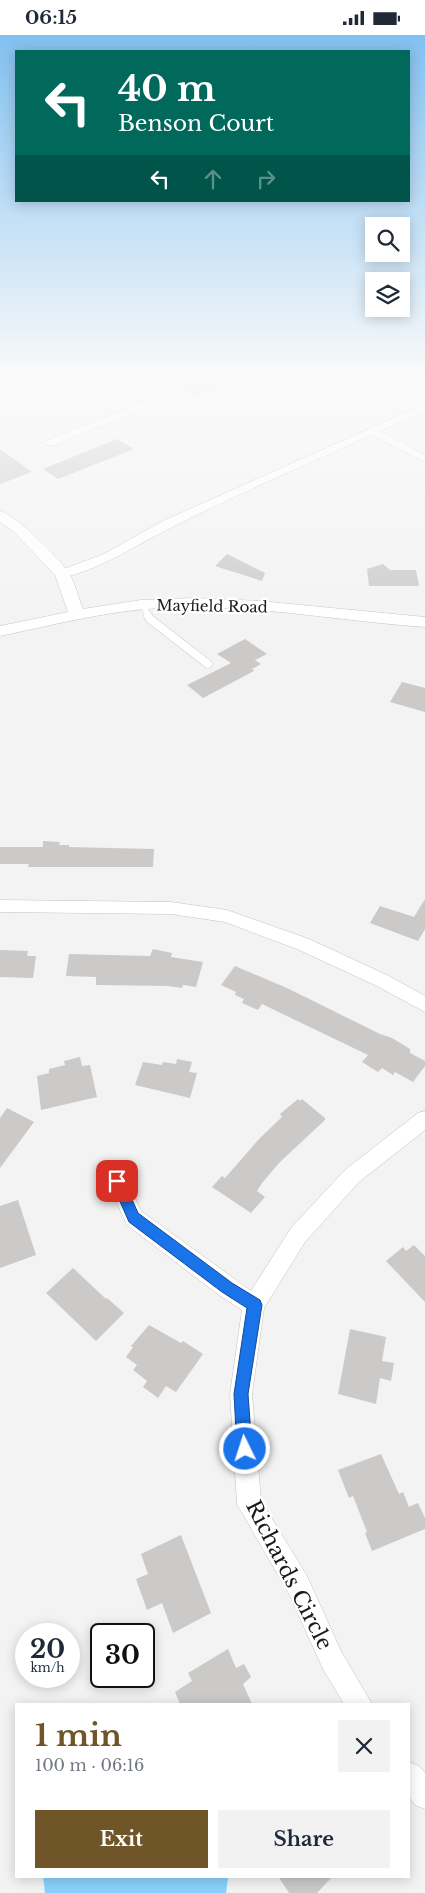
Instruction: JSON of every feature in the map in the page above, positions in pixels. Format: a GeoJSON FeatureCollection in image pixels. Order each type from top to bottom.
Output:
{"type":"FeatureCollection","features":[{"type":"Feature","properties":{"kind":"street"},"geometry":{"type":"LineString","coordinates":[[62,574],[108,557],[167,524],[308,460]]}},
{"type":"Feature","properties":{"kind":"street"},"geometry":{"type":"LineString","coordinates":[[0,515],[19,529],[62,574],[78,615]]}},
{"type":"Feature","properties":{"kind":"street","name":"Mayfield Road"},"geometry":{"type":"LineString","coordinates":[[0,631],[78,615],[161,603],[251,605],[382,620],[425,622]]}},
{"type":"Feature","properties":{"kind":"street"},"geometry":{"type":"LineString","coordinates":[[0,905],[171,908],[226,916],[303,944],[383,981],[425,1005]]}},
{"type":"Feature","properties":{"kind":"street","name":"Richards Circle"},"geometry":{"type":"LineString","coordinates":[[358,1703],[332,1660],[298,1585],[248,1504],[241,1394],[254,1305],[304,1228],[352,1175],[425,1119]]}},
{"type":"Feature","properties":{"kind":"street"},"geometry":{"type":"LineString","coordinates":[[117,1181],[134,1217],[227,1288],[254,1305]]}},
{"type":"Feature","properties":{"kind":"street"},"geometry":{"type":"LineString","coordinates":[[410,1777],[425,1795]]}},
{"type":"Feature","properties":{"kind":"lane"},"geometry":{"type":"LineString","coordinates":[[143,605],[150,619],[208,664]]}},
{"type":"Feature","properties":{"kind":"water"},"geometry":{"type":"Polygon","coordinates":[[[43,1878],[228,1878],[226,1893],[45,1893],[43,1878]]]}},
{"type":"Feature","properties":{"kind":"building"},"geometry":{"type":"Polygon","coordinates":[[[0,460],[15,460],[32,472],[0,484],[0,460]]]}},
{"type":"Feature","properties":{"kind":"building"},"geometry":{"type":"Polygon","coordinates":[[[66,460],[107,460],[58,479],[43,469],[66,460]]]}},
{"type":"Feature","properties":{"kind":"building"},"geometry":{"type":"Polygon","coordinates":[[[227,554],[265,573],[262,581],[215,566],[227,554]]]}},
{"type":"Feature","properties":{"kind":"building"},"geometry":{"type":"Polygon","coordinates":[[[383,564],[390,570],[416,570],[419,586],[369,586],[367,569],[383,564]]]}},
{"type":"Feature","properties":{"kind":"building"},"geometry":{"type":"Polygon","coordinates":[[[245,639],[267,654],[255,660],[261,664],[252,669],[254,671],[203,698],[187,685],[231,663],[217,654],[245,639]]]}},
{"type":"Feature","properties":{"kind":"building"},"geometry":{"type":"Polygon","coordinates":[[[402,682],[425,688],[425,712],[390,702],[402,682]]]}},
{"type":"Feature","properties":{"kind":"building"},"geometry":{"type":"Polygon","coordinates":[[[43,841],[60,842],[59,845],[69,845],[69,847],[154,849],[153,867],[28,867],[29,864],[0,864],[0,847],[43,847],[43,841]]]}},
{"type":"Feature","properties":{"kind":"building"},"geometry":{"type":"Polygon","coordinates":[[[425,899],[425,929],[418,941],[370,923],[380,906],[414,917],[425,899]]]}},
{"type":"Feature","properties":{"kind":"building"},"geometry":{"type":"Polygon","coordinates":[[[153,949],[172,953],[171,957],[203,962],[196,987],[183,985],[182,988],[168,986],[96,985],[96,977],[66,976],[69,954],[150,956],[153,949]]]}},
{"type":"Feature","properties":{"kind":"building"},"geometry":{"type":"Polygon","coordinates":[[[0,950],[28,951],[27,956],[36,956],[33,978],[0,977],[0,950]]]}},
{"type":"Feature","properties":{"kind":"building"},"geometry":{"type":"Polygon","coordinates":[[[235,966],[287,988],[380,1034],[392,1038],[410,1049],[410,1053],[425,1061],[425,1066],[413,1082],[395,1072],[393,1075],[382,1068],[378,1072],[362,1062],[368,1055],[262,1004],[258,1010],[242,1003],[244,999],[235,995],[236,992],[221,985],[235,966]]]}},
{"type":"Feature","properties":{"kind":"building"},"geometry":{"type":"Polygon","coordinates":[[[80,1057],[82,1066],[90,1065],[97,1097],[41,1110],[37,1076],[49,1073],[49,1069],[65,1065],[64,1061],[80,1057]]]}},
{"type":"Feature","properties":{"kind":"building"},"geometry":{"type":"Polygon","coordinates":[[[177,1059],[192,1062],[189,1072],[197,1073],[190,1098],[135,1085],[143,1062],[162,1065],[163,1062],[176,1064],[177,1059]]]}},
{"type":"Feature","properties":{"kind":"building"},"geometry":{"type":"Polygon","coordinates":[[[298,1099],[300,1101],[302,1099],[325,1120],[280,1162],[262,1183],[257,1191],[265,1197],[251,1213],[212,1187],[222,1176],[225,1178],[260,1138],[282,1117],[280,1114],[298,1099]]]}},
{"type":"Feature","properties":{"kind":"building"},"geometry":{"type":"Polygon","coordinates":[[[7,1108],[34,1122],[0,1168],[0,1118],[7,1108]]]}},
{"type":"Feature","properties":{"kind":"building"},"geometry":{"type":"Polygon","coordinates":[[[18,1200],[36,1255],[0,1268],[0,1206],[18,1200]]]}},
{"type":"Feature","properties":{"kind":"building"},"geometry":{"type":"Polygon","coordinates":[[[414,1245],[425,1256],[425,1302],[386,1261],[403,1247],[406,1251],[414,1245]]]}},
{"type":"Feature","properties":{"kind":"building"},"geometry":{"type":"Polygon","coordinates":[[[73,1268],[124,1313],[96,1341],[46,1293],[73,1268]]]}},
{"type":"Feature","properties":{"kind":"building"},"geometry":{"type":"Polygon","coordinates":[[[149,1325],[181,1343],[183,1341],[203,1354],[176,1392],[166,1386],[158,1398],[143,1387],[147,1381],[133,1370],[137,1365],[126,1357],[133,1347],[131,1346],[149,1325]]]}},
{"type":"Feature","properties":{"kind":"building"},"geometry":{"type":"Polygon","coordinates":[[[350,1329],[386,1337],[382,1361],[394,1363],[391,1381],[380,1378],[376,1404],[338,1394],[350,1329]]]}},
{"type":"Feature","properties":{"kind":"building"},"geometry":{"type":"Polygon","coordinates":[[[381,1454],[399,1494],[403,1492],[409,1507],[418,1503],[425,1518],[425,1529],[372,1551],[353,1496],[349,1498],[338,1470],[381,1454]]]}},
{"type":"Feature","properties":{"kind":"building"},"geometry":{"type":"Polygon","coordinates":[[[181,1535],[211,1613],[173,1633],[162,1603],[147,1610],[136,1579],[148,1574],[141,1554],[181,1535]]]}},
{"type":"Feature","properties":{"kind":"building"},"geometry":{"type":"Polygon","coordinates":[[[228,1649],[236,1668],[244,1664],[251,1677],[243,1684],[252,1703],[180,1703],[175,1692],[192,1681],[188,1673],[228,1649]]]}},
{"type":"Feature","properties":{"kind":"building"},"geometry":{"type":"Polygon","coordinates":[[[279,1878],[331,1878],[317,1893],[289,1893],[279,1878]]]}},
{"type":"Feature","properties":{"kind":"route"},"geometry":{"type":"LineString","coordinates":[[117,1181],[134,1217],[227,1288],[254,1305],[241,1394],[245,1449]]}}]}
